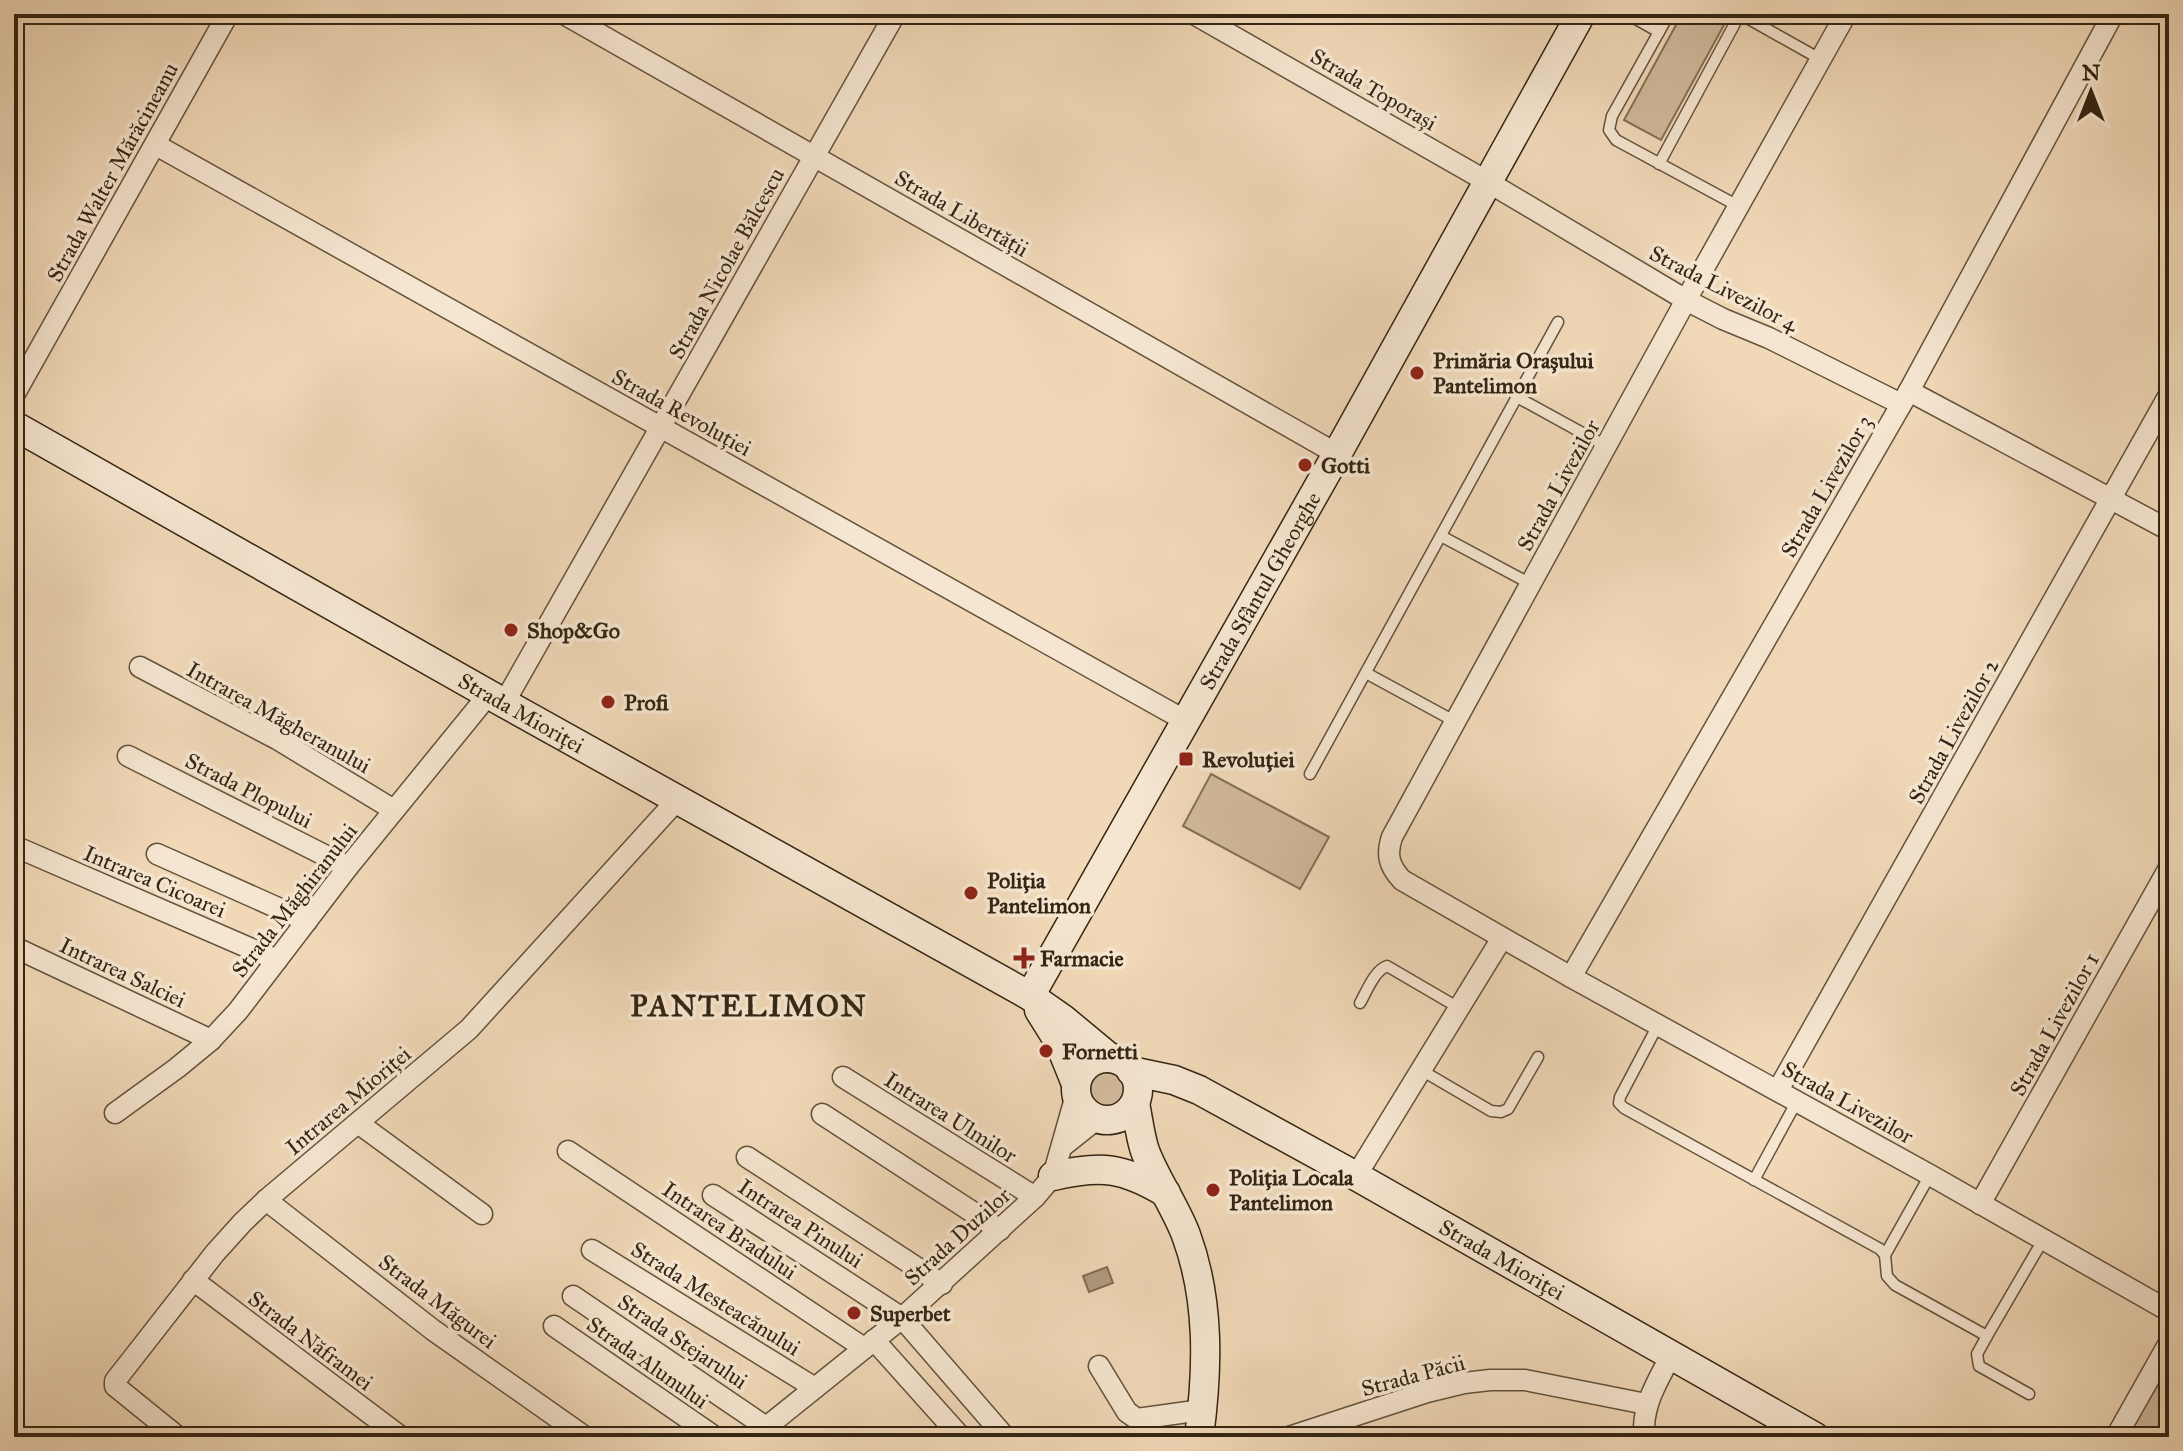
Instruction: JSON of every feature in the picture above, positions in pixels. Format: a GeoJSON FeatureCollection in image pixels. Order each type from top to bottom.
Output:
{"type":"FeatureCollection","features":[{"type":"Feature","properties":{"kind":"street","name":"Strada Walter Mărăcineanu"},"geometry":{"type":"LineString","coordinates":[[14,395],[228,14]]}},
{"type":"Feature","properties":{"kind":"street","name":"Strada Libertății"},"geometry":{"type":"LineString","coordinates":[[564,14],[1337,454]]}},
{"type":"Feature","properties":{"kind":"street","name":"Strada Nicolae Bălcescu"},"geometry":{"type":"LineString","coordinates":[[496,698],[661,428],[895,14]]}},
{"type":"Feature","properties":{"kind":"street","name":"Strada Toporași"},"geometry":{"type":"LineString","coordinates":[[1194,14],[1488,182]]}},
{"type":"Feature","properties":{"kind":"street","name":"Strada Sfântul Gheorghe"},"geometry":{"type":"LineString","coordinates":[[1030,996],[1337,454],[1581,14]]}},
{"type":"Feature","properties":{"kind":"street","name":"Strada Livezilor"},"geometry":{"type":"LineString","coordinates":[[1846,14],[1392,837],[1388,849],[1389,861],[1402,880],[1502,938],[2169,1311]]}},
{"type":"Feature","properties":{"kind":"street","name":"Strada Livezilor 3"},"geometry":{"type":"LineString","coordinates":[[1571,977],[1905,397],[2113,14]]}},
{"type":"Feature","properties":{"kind":"street","name":"Strada Revoluției"},"geometry":{"type":"LineString","coordinates":[[156,145],[1186,721]]}},
{"type":"Feature","properties":{"kind":"street","name":"Strada Livezilor 4"},"geometry":{"type":"LineString","coordinates":[[1488,182],[1723,319],[1905,397],[2169,530]]}},
{"type":"Feature","properties":{"kind":"street","name":"Strada Livezilor 2"},"geometry":{"type":"LineString","coordinates":[[1788,1096],[2169,395]]}},
{"type":"Feature","properties":{"kind":"street"},"geometry":{"type":"LineString","coordinates":[[14,426],[14,437]]}},
{"type":"Feature","properties":{"kind":"street","name":"Strada Mioriței"},"geometry":{"type":"LineString","coordinates":[[14,426],[1030,996],[1063,1019],[1128,1082],[1161,1077],[1187,1085],[1356,1176],[1815,1437]]}},
{"type":"Feature","properties":{"kind":"street","name":"Intrarea Măgheranului"},"geometry":{"type":"LineString","coordinates":[[140,667],[277,739],[394,810]]}},
{"type":"Feature","properties":{"kind":"street","name":"Strada Măghiranului"},"geometry":{"type":"LineString","coordinates":[[115,1113],[211,1040],[238,1011],[394,810],[496,698]]}},
{"type":"Feature","properties":{"kind":"street","name":"Strada Plopului"},"geometry":{"type":"LineString","coordinates":[[128,756],[348,867]]}},
{"type":"Feature","properties":{"kind":"street","name":"Intrarea Mioriței"},"geometry":{"type":"LineString","coordinates":[[178,1437],[115,1386],[115,1381],[193,1280],[266,1200],[469,1029],[678,799]]}},
{"type":"Feature","properties":{"kind":"street","name":"Intrarea Cicoarei"},"geometry":{"type":"LineString","coordinates":[[14,846],[277,960]]}},
{"type":"Feature","properties":{"kind":"street"},"geometry":{"type":"LineString","coordinates":[[157,854],[307,921]]}},
{"type":"Feature","properties":{"kind":"street","name":"Strada Livezilor 1"},"geometry":{"type":"LineString","coordinates":[[1980,1204],[2169,868]]}},
{"type":"Feature","properties":{"kind":"street"},"geometry":{"type":"LineString","coordinates":[[1356,1176],[1502,938]]}},
{"type":"Feature","properties":{"kind":"street","name":"Intrarea Salciei"},"geometry":{"type":"LineString","coordinates":[[14,947],[211,1040]]}},
{"type":"Feature","properties":{"kind":"street","name":"Strada Mioriței"},"geometry":{"type":"LineString","coordinates":[[1030,996],[1059,1042],[1076,1090]]}},
{"type":"Feature","properties":{"kind":"street"},"geometry":{"type":"LineString","coordinates":[[1099,1366],[1127,1412],[1137,1419],[1201,1424],[1206,1338],[1199,1283],[1185,1232],[1145,1151],[1128,1082],[1092,1062],[1079,1075],[1076,1090],[1083,1110],[1103,1119],[1145,1151]]}},
{"type":"Feature","properties":{"kind":"street","name":"Intrarea Ulmilor"},"geometry":{"type":"LineString","coordinates":[[843,1077],[1035,1197]]}},
{"type":"Feature","properties":{"kind":"street"},"geometry":{"type":"LineString","coordinates":[[1063,1146],[1103,1119],[1125,1115],[1128,1082]]}},
{"type":"Feature","properties":{"kind":"street","name":"Strada Duzilor"},"geometry":{"type":"LineString","coordinates":[[760,1432],[942,1284],[1035,1197],[1053,1176],[1076,1090]]}},
{"type":"Feature","properties":{"kind":"street"},"geometry":{"type":"LineString","coordinates":[[822,1114],[1000,1230]]}},
{"type":"Feature","properties":{"kind":"street"},"geometry":{"type":"LineString","coordinates":[[358,1123],[482,1214]]}},
{"type":"Feature","properties":{"kind":"street","name":"Intrarea Bradului"},"geometry":{"type":"LineString","coordinates":[[568,1151],[869,1344],[959,1435]]}},
{"type":"Feature","properties":{"kind":"street"},"geometry":{"type":"LineString","coordinates":[[747,1157],[942,1284]]}},
{"type":"Feature","properties":{"kind":"street"},"geometry":{"type":"LineString","coordinates":[[1053,1176],[1088,1169],[1117,1170],[1138,1177],[1166,1193]]}},
{"type":"Feature","properties":{"kind":"street","name":"Intrarea Pinului"},"geometry":{"type":"LineString","coordinates":[[713,1195],[902,1318],[1005,1437]]}},
{"type":"Feature","properties":{"kind":"street","name":"Strada Măgurei"},"geometry":{"type":"LineString","coordinates":[[266,1200],[433,1330],[585,1437]]}},
{"type":"Feature","properties":{"kind":"street","name":"Strada Mesteacănului"},"geometry":{"type":"LineString","coordinates":[[592,1250],[815,1388]]}},
{"type":"Feature","properties":{"kind":"street","name":"Strada Năframei"},"geometry":{"type":"LineString","coordinates":[[193,1280],[401,1437]]}},
{"type":"Feature","properties":{"kind":"street","name":"Strada Stejarului"},"geometry":{"type":"LineString","coordinates":[[573,1296],[760,1432]]}},
{"type":"Feature","properties":{"kind":"street","name":"Strada Alunului"},"geometry":{"type":"LineString","coordinates":[[554,1326],[715,1437]]}},
{"type":"Feature","properties":{"kind":"street"},"geometry":{"type":"LineString","coordinates":[[2116,1437],[2169,1343]]}},
{"type":"Feature","properties":{"kind":"street"},"geometry":{"type":"LineString","coordinates":[[1644,1437],[1646,1404],[1671,1355]]}},
{"type":"Feature","properties":{"kind":"street","name":"Strada Păcii"},"geometry":{"type":"LineString","coordinates":[[1289,1437],[1427,1392],[1490,1380],[1525,1380],[1646,1404]]}},
{"type":"Feature","properties":{"kind":"lane"},"geometry":{"type":"LineString","coordinates":[[1627,14],[1659,32]]}},
{"type":"Feature","properties":{"kind":"lane"},"geometry":{"type":"LineString","coordinates":[[1669,14],[1612,116],[1609,130],[1616,140],[1738,206]]}},
{"type":"Feature","properties":{"kind":"lane"},"geometry":{"type":"LineString","coordinates":[[1659,164],[1740,14],[1820,59]]}},
{"type":"Feature","properties":{"kind":"lane"},"geometry":{"type":"LineString","coordinates":[[1310,774],[1558,322]]}},
{"type":"Feature","properties":{"kind":"lane"},"geometry":{"type":"LineString","coordinates":[[1517,397],[1607,447]]}},
{"type":"Feature","properties":{"kind":"lane"},"geometry":{"type":"LineString","coordinates":[[1441,536],[1532,584]]}},
{"type":"Feature","properties":{"kind":"lane"},"geometry":{"type":"LineString","coordinates":[[1366,673],[1456,722]]}},
{"type":"Feature","properties":{"kind":"lane"},"geometry":{"type":"LineString","coordinates":[[1360,1003],[1382,967],[1387,966],[1459,1008]]}},
{"type":"Feature","properties":{"kind":"lane"},"geometry":{"type":"LineString","coordinates":[[1658,1025],[1620,1097],[1619,1103],[1624,1108],[1880,1249],[1885,1255],[1887,1276],[1895,1285],[1987,1336]]}},
{"type":"Feature","properties":{"kind":"lane"},"geometry":{"type":"LineString","coordinates":[[1421,1070],[1491,1111],[1501,1112],[1508,1109],[1538,1057]]}},
{"type":"Feature","properties":{"kind":"lane"},"geometry":{"type":"LineString","coordinates":[[1754,1180],[1788,1096]]}},
{"type":"Feature","properties":{"kind":"lane"},"geometry":{"type":"LineString","coordinates":[[1885,1255],[1930,1175]]}},
{"type":"Feature","properties":{"kind":"lane"},"geometry":{"type":"LineString","coordinates":[[2029,1394],[1979,1366],[1977,1354],[2043,1240]]}},
{"type":"Feature","properties":{"kind":"shaded area"},"geometry":{"type":"Polygon","coordinates":[[[1682,14],[1730,14],[1661,140],[1624,120],[1682,14]]]}},
{"type":"Feature","properties":{"kind":"shaded area"},"geometry":{"type":"Polygon","coordinates":[[[1211,774],[1329,837],[1300,889],[1183,826],[1211,774]]]}},
{"type":"Feature","properties":{"kind":"shaded area"},"geometry":{"type":"Polygon","coordinates":[[[1107,1072],[1120,1077],[1125,1090],[1120,1103],[1107,1108],[1094,1103],[1089,1090],[1094,1077],[1107,1072]]]}},
{"type":"Feature","properties":{"kind":"shaded area"},"geometry":{"type":"Polygon","coordinates":[[[1107,1267],[1113,1283],[1089,1292],[1083,1276],[1107,1267]]]}},
{"type":"Feature","properties":{"kind":"shaded area"},"geometry":{"type":"Polygon","coordinates":[[[2169,1357],[2169,1437],[2124,1437],[2169,1357]]]}},
{"type":"Feature","properties":{"kind":"place","name":"Primăria Orașului Pantelimon"},"geometry":{"type":"Point","coordinates":[1417,373]}},
{"type":"Feature","properties":{"kind":"place","name":"Gotti"},"geometry":{"type":"Point","coordinates":[1305,465]}},
{"type":"Feature","properties":{"kind":"place","name":"Shop&Go"},"geometry":{"type":"Point","coordinates":[511,630]}},
{"type":"Feature","properties":{"kind":"place","name":"Profi"},"geometry":{"type":"Point","coordinates":[608,702]}},
{"type":"Feature","properties":{"kind":"place","name":"Revoluției"},"geometry":{"type":"Point","coordinates":[1186,759]}},
{"type":"Feature","properties":{"kind":"place","name":"Poliția Pantelimon"},"geometry":{"type":"Point","coordinates":[971,893]}},
{"type":"Feature","properties":{"kind":"place","name":"Farmacie"},"geometry":{"type":"Point","coordinates":[1024,958]}},
{"type":"Feature","properties":{"kind":"place","name":"Fornetti"},"geometry":{"type":"Point","coordinates":[1046,1051]}},
{"type":"Feature","properties":{"kind":"place","name":"Poliția Locala Pantelimon"},"geometry":{"type":"Point","coordinates":[1213,1190]}},
{"type":"Feature","properties":{"kind":"place","name":"Superbet"},"geometry":{"type":"Point","coordinates":[854,1313]}},
{"type":"Feature","properties":{"kind":"district","name":"PANTELIMON"},"geometry":{"type":"Point","coordinates":[749,1006]}}]}
